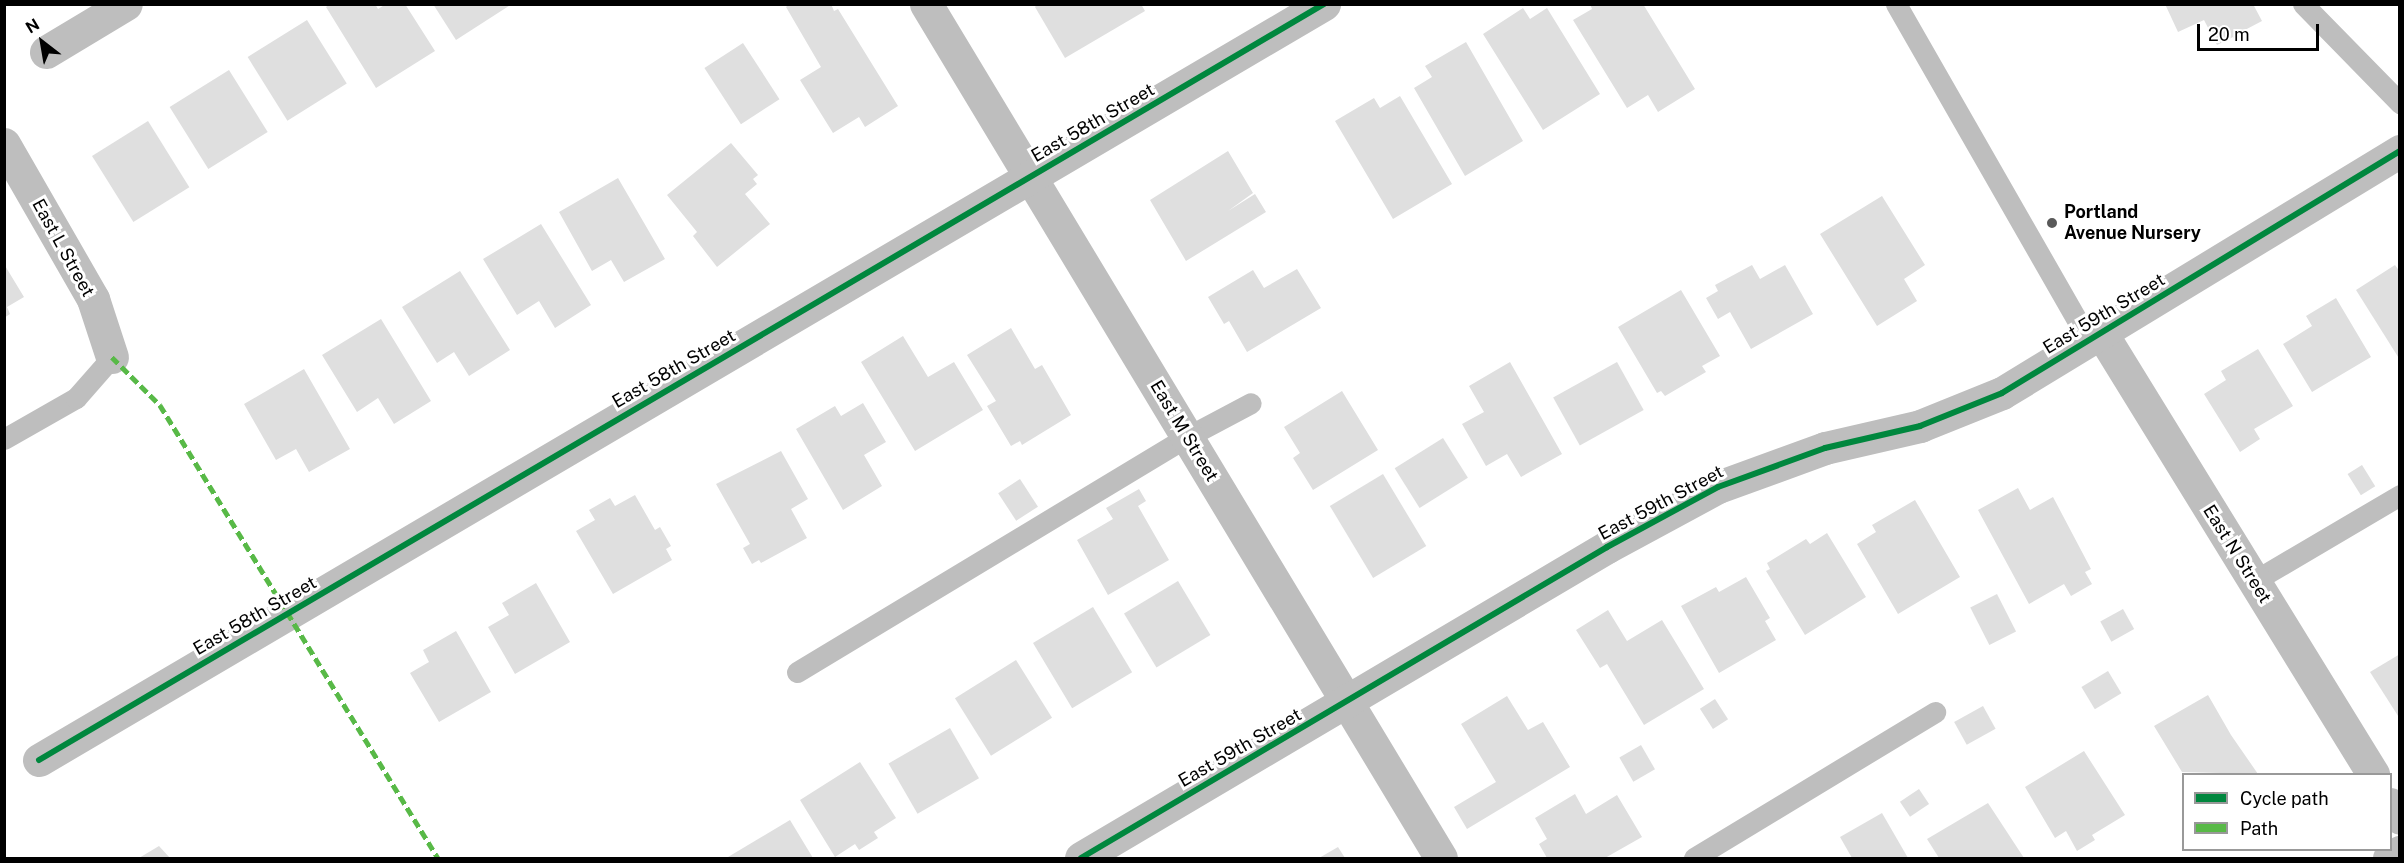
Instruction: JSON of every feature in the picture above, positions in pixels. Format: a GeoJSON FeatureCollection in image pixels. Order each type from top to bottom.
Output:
{"type":"FeatureCollection","features":[{"type":"Feature","properties":{"kind":"street"},"geometry":{"type":"LineString","coordinates":[[46,52],[126,4]]}},
{"type":"Feature","properties":{"kind":"street","name":"East M Street"},"geometry":{"type":"LineString","coordinates":[[926,4],[1441,858]]}},
{"type":"Feature","properties":{"kind":"street","name":"East 58th Street"},"geometry":{"type":"LineString","coordinates":[[39,760],[1324,4]]}},
{"type":"Feature","properties":{"kind":"street","name":"East L Street"},"geometry":{"type":"LineString","coordinates":[[4,144],[93,299],[112,357]]}},
{"type":"Feature","properties":{"kind":"street","name":"East 59th Street"},"geometry":{"type":"LineString","coordinates":[[1081,858],[1347,703],[1607,547],[1718,487],[1825,448],[1920,426],[1963,412],[2002,393],[2400,151]]}},
{"type":"Feature","properties":{"kind":"street","name":"East N Street"},"geometry":{"type":"LineString","coordinates":[[2096,337],[2254,581],[2372,773]]}},
{"type":"Feature","properties":{"kind":"street"},"geometry":{"type":"LineString","coordinates":[[2389,858],[2400,852]]}},
{"type":"Feature","properties":{"kind":"lane"},"geometry":{"type":"LineString","coordinates":[[1896,4],[2096,337]]}},
{"type":"Feature","properties":{"kind":"lane"},"geometry":{"type":"LineString","coordinates":[[2303,4],[2400,103]]}},
{"type":"Feature","properties":{"kind":"lane"},"geometry":{"type":"LineString","coordinates":[[4,439],[76,399],[112,357]]}},
{"type":"Feature","properties":{"kind":"lane"},"geometry":{"type":"LineString","coordinates":[[797,672],[1187,437],[1251,403]]}},
{"type":"Feature","properties":{"kind":"lane"},"geometry":{"type":"LineString","coordinates":[[2254,581],[2400,495]]}},
{"type":"Feature","properties":{"kind":"lane"},"geometry":{"type":"LineString","coordinates":[[1694,858],[1935,712]]}},
{"type":"Feature","properties":{"kind":"building"},"geometry":{"type":"Polygon","coordinates":[[[330,4],[375,4],[378,9],[386,4],[405,4],[435,51],[376,88],[326,7],[330,4]]]}},
{"type":"Feature","properties":{"kind":"building"},"geometry":{"type":"Polygon","coordinates":[[[433,4],[512,4],[456,40],[433,4]]]}},
{"type":"Feature","properties":{"kind":"building"},"geometry":{"type":"Polygon","coordinates":[[[789,4],[831,4],[834,11],[838,9],[898,106],[865,127],[859,117],[833,133],[800,80],[821,67],[786,7],[789,4]]]}},
{"type":"Feature","properties":{"kind":"building"},"geometry":{"type":"Polygon","coordinates":[[[1037,4],[1141,4],[1145,11],[1065,58],[1035,7],[1037,4]]]}},
{"type":"Feature","properties":{"kind":"building"},"geometry":{"type":"Polygon","coordinates":[[[1590,4],[1643,4],[1695,89],[1658,112],[1648,95],[1627,108],[1573,20],[1592,9],[1590,4]]]}},
{"type":"Feature","properties":{"kind":"building"},"geometry":{"type":"Polygon","coordinates":[[[2165,4],[2253,4],[2262,21],[2243,31],[2247,38],[2236,43],[2233,37],[2217,45],[2204,20],[2178,32],[2165,4]]]}},
{"type":"Feature","properties":{"kind":"building"},"geometry":{"type":"Polygon","coordinates":[[[1523,8],[1530,19],[1547,8],[1600,94],[1543,130],[1483,34],[1523,8]]]}},
{"type":"Feature","properties":{"kind":"building"},"geometry":{"type":"Polygon","coordinates":[[[307,20],[347,84],[287,121],[248,57],[307,20]]]}},
{"type":"Feature","properties":{"kind":"building"},"geometry":{"type":"Polygon","coordinates":[[[1466,42],[1523,141],[1465,176],[1414,88],[1432,77],[1425,66],[1466,42]]]}},
{"type":"Feature","properties":{"kind":"building"},"geometry":{"type":"Polygon","coordinates":[[[743,43],[779,99],[741,124],[704,68],[743,43]]]}},
{"type":"Feature","properties":{"kind":"building"},"geometry":{"type":"Polygon","coordinates":[[[229,70],[268,132],[208,169],[170,107],[229,70]]]}},
{"type":"Feature","properties":{"kind":"building"},"geometry":{"type":"Polygon","coordinates":[[[1400,96],[1452,184],[1393,219],[1335,121],[1374,98],[1380,108],[1400,96]]]}},
{"type":"Feature","properties":{"kind":"building"},"geometry":{"type":"Polygon","coordinates":[[[148,121],[189,187],[133,222],[92,156],[148,121]]]}},
{"type":"Feature","properties":{"kind":"building"},"geometry":{"type":"Polygon","coordinates":[[[731,143],[758,175],[753,179],[757,184],[745,194],[770,224],[717,267],[693,236],[697,232],[667,195],[731,143]]]}},
{"type":"Feature","properties":{"kind":"building"},"geometry":{"type":"Polygon","coordinates":[[[1228,151],[1253,193],[1228,211],[1255,194],[1266,212],[1186,261],[1150,200],[1228,151]]]}},
{"type":"Feature","properties":{"kind":"building"},"geometry":{"type":"Polygon","coordinates":[[[618,178],[665,259],[624,282],[611,260],[592,271],[559,212],[618,178]]]}},
{"type":"Feature","properties":{"kind":"building"},"geometry":{"type":"Polygon","coordinates":[[[1882,196],[1925,265],[1904,279],[1917,301],[1877,326],[1820,234],[1882,196]]]}},
{"type":"Feature","properties":{"kind":"building"},"geometry":{"type":"Polygon","coordinates":[[[541,224],[591,305],[555,328],[539,301],[517,315],[483,259],[541,224]]]}},
{"type":"Feature","properties":{"kind":"building"},"geometry":{"type":"Polygon","coordinates":[[[4,264],[24,297],[7,307],[10,314],[4,318],[4,264]]]}},
{"type":"Feature","properties":{"kind":"building"},"geometry":{"type":"Polygon","coordinates":[[[1752,265],[1760,279],[1785,265],[1813,314],[1751,349],[1730,312],[1718,319],[1706,298],[1718,291],[1715,285],[1752,265]]]}},
{"type":"Feature","properties":{"kind":"building"},"geometry":{"type":"Polygon","coordinates":[[[2395,265],[2400,272],[2400,360],[2356,290],[2395,265]]]}},
{"type":"Feature","properties":{"kind":"building"},"geometry":{"type":"Polygon","coordinates":[[[1297,269],[1321,308],[1247,352],[1229,321],[1224,324],[1208,297],[1253,270],[1264,288],[1297,269]]]}},
{"type":"Feature","properties":{"kind":"building"},"geometry":{"type":"Polygon","coordinates":[[[460,271],[510,350],[469,376],[454,352],[437,363],[402,307],[460,271]]]}},
{"type":"Feature","properties":{"kind":"building"},"geometry":{"type":"Polygon","coordinates":[[[1681,290],[1720,356],[1702,366],[1706,372],[1665,396],[1661,391],[1657,393],[1618,327],[1681,290]]]}},
{"type":"Feature","properties":{"kind":"building"},"geometry":{"type":"Polygon","coordinates":[[[2336,298],[2371,357],[2312,392],[2283,344],[2312,326],[2306,316],[2336,298]]]}},
{"type":"Feature","properties":{"kind":"building"},"geometry":{"type":"Polygon","coordinates":[[[381,319],[431,401],[394,424],[378,398],[357,412],[322,355],[381,319]]]}},
{"type":"Feature","properties":{"kind":"building"},"geometry":{"type":"Polygon","coordinates":[[[1011,328],[1035,369],[1042,365],[1071,415],[1022,445],[1020,441],[1011,446],[987,406],[996,401],[967,355],[1011,328]]]}},
{"type":"Feature","properties":{"kind":"building"},"geometry":{"type":"Polygon","coordinates":[[[903,336],[928,377],[954,362],[983,410],[915,451],[861,362],[903,336]]]}},
{"type":"Feature","properties":{"kind":"building"},"geometry":{"type":"Polygon","coordinates":[[[2258,349],[2293,406],[2254,429],[2260,439],[2240,452],[2204,394],[2226,380],[2221,371],[2258,349]]]}},
{"type":"Feature","properties":{"kind":"building"},"geometry":{"type":"Polygon","coordinates":[[[1510,362],[1562,454],[1521,477],[1507,454],[1486,466],[1462,424],[1484,412],[1469,386],[1510,362]]]}},
{"type":"Feature","properties":{"kind":"building"},"geometry":{"type":"Polygon","coordinates":[[[1617,362],[1644,410],[1580,445],[1553,397],[1617,362]]]}},
{"type":"Feature","properties":{"kind":"building"},"geometry":{"type":"Polygon","coordinates":[[[304,369],[350,449],[309,472],[296,449],[276,460],[244,404],[304,369]]]}},
{"type":"Feature","properties":{"kind":"building"},"geometry":{"type":"Polygon","coordinates":[[[1342,391],[1378,450],[1313,490],[1293,458],[1300,453],[1284,427],[1342,391]]]}},
{"type":"Feature","properties":{"kind":"building"},"geometry":{"type":"Polygon","coordinates":[[[863,403],[886,442],[864,455],[882,486],[843,510],[796,429],[835,406],[841,416],[863,403]]]}},
{"type":"Feature","properties":{"kind":"building"},"geometry":{"type":"Polygon","coordinates":[[[1443,438],[1468,478],[1420,508],[1395,468],[1443,438]]]}},
{"type":"Feature","properties":{"kind":"building"},"geometry":{"type":"Polygon","coordinates":[[[781,451],[808,499],[791,509],[807,538],[761,563],[759,560],[752,564],[743,548],[750,544],[716,484],[781,451]]]}},
{"type":"Feature","properties":{"kind":"building"},"geometry":{"type":"Polygon","coordinates":[[[2362,465],[2375,486],[2361,495],[2348,474],[2362,465]]]}},
{"type":"Feature","properties":{"kind":"building"},"geometry":{"type":"Polygon","coordinates":[[[1383,474],[1426,546],[1373,578],[1330,506],[1383,474]]]}},
{"type":"Feature","properties":{"kind":"building"},"geometry":{"type":"Polygon","coordinates":[[[1020,479],[1038,507],[1016,521],[998,493],[1020,479]]]}},
{"type":"Feature","properties":{"kind":"building"},"geometry":{"type":"Polygon","coordinates":[[[2018,488],[2030,510],[2053,497],[2091,569],[2085,572],[2092,584],[2071,596],[2064,584],[2029,604],[1978,510],[2018,488]]]}},
{"type":"Feature","properties":{"kind":"building"},"geometry":{"type":"Polygon","coordinates":[[[1139,489],[1146,501],[1138,506],[1169,560],[1108,595],[1077,540],[1113,519],[1106,508],[1139,489]]]}},
{"type":"Feature","properties":{"kind":"building"},"geometry":{"type":"Polygon","coordinates":[[[635,495],[655,530],[660,527],[671,546],[666,549],[672,560],[613,594],[576,531],[595,520],[589,510],[610,498],[615,506],[635,495]]]}},
{"type":"Feature","properties":{"kind":"building"},"geometry":{"type":"Polygon","coordinates":[[[1915,500],[1960,577],[1898,614],[1857,544],[1876,532],[1872,525],[1915,500]]]}},
{"type":"Feature","properties":{"kind":"building"},"geometry":{"type":"Polygon","coordinates":[[[1827,533],[1866,597],[1805,635],[1766,571],[1770,569],[1767,563],[1806,539],[1810,544],[1827,533]]]}},
{"type":"Feature","properties":{"kind":"building"},"geometry":{"type":"Polygon","coordinates":[[[1746,577],[1770,618],[1765,621],[1776,640],[1719,673],[1681,606],[1716,587],[1719,592],[1746,577]]]}},
{"type":"Feature","properties":{"kind":"building"},"geometry":{"type":"Polygon","coordinates":[[[1178,581],[1210,635],[1156,667],[1124,613],[1178,581]]]}},
{"type":"Feature","properties":{"kind":"building"},"geometry":{"type":"Polygon","coordinates":[[[536,583],[570,642],[515,674],[488,627],[509,615],[502,603],[536,583]]]}},
{"type":"Feature","properties":{"kind":"building"},"geometry":{"type":"Polygon","coordinates":[[[1997,594],[2016,631],[1989,645],[1970,608],[1997,594]]]}},
{"type":"Feature","properties":{"kind":"building"},"geometry":{"type":"Polygon","coordinates":[[[1093,607],[1132,672],[1072,708],[1033,643],[1093,607]]]}},
{"type":"Feature","properties":{"kind":"building"},"geometry":{"type":"Polygon","coordinates":[[[2123,609],[2134,629],[2111,642],[2100,622],[2123,609]]]}},
{"type":"Feature","properties":{"kind":"building"},"geometry":{"type":"Polygon","coordinates":[[[1608,610],[1627,641],[1662,620],[1704,689],[1644,725],[1607,664],[1600,668],[1576,630],[1608,610]]]}},
{"type":"Feature","properties":{"kind":"building"},"geometry":{"type":"Polygon","coordinates":[[[456,631],[491,692],[439,722],[410,673],[429,662],[423,650],[456,631]]]}},
{"type":"Feature","properties":{"kind":"building"},"geometry":{"type":"Polygon","coordinates":[[[2400,654],[2400,719],[2370,672],[2400,654]]]}},
{"type":"Feature","properties":{"kind":"building"},"geometry":{"type":"Polygon","coordinates":[[[1016,660],[1052,718],[991,756],[955,698],[1016,660]]]}},
{"type":"Feature","properties":{"kind":"building"},"geometry":{"type":"Polygon","coordinates":[[[2108,671],[2121,693],[2095,709],[2081,687],[2108,671]]]}},
{"type":"Feature","properties":{"kind":"building"},"geometry":{"type":"Polygon","coordinates":[[[2208,695],[2231,735],[2257,773],[2182,772],[2154,726],[2208,695]]]}},
{"type":"Feature","properties":{"kind":"building"},"geometry":{"type":"Polygon","coordinates":[[[1507,696],[1528,730],[1543,722],[1570,767],[1467,829],[1454,807],[1496,782],[1461,724],[1507,696]]]}},
{"type":"Feature","properties":{"kind":"building"},"geometry":{"type":"Polygon","coordinates":[[[1715,699],[1728,719],[1713,729],[1700,709],[1715,699]]]}},
{"type":"Feature","properties":{"kind":"building"},"geometry":{"type":"Polygon","coordinates":[[[1983,706],[1996,729],[1967,745],[1954,722],[1983,706]]]}},
{"type":"Feature","properties":{"kind":"building"},"geometry":{"type":"Polygon","coordinates":[[[950,728],[979,778],[918,814],[889,764],[950,728]]]}},
{"type":"Feature","properties":{"kind":"building"},"geometry":{"type":"Polygon","coordinates":[[[1641,745],[1655,769],[1633,782],[1619,758],[1641,745]]]}},
{"type":"Feature","properties":{"kind":"building"},"geometry":{"type":"Polygon","coordinates":[[[2084,751],[2125,815],[2092,835],[2095,840],[2077,851],[2066,831],[2055,838],[2025,787],[2084,751]]]}},
{"type":"Feature","properties":{"kind":"building"},"geometry":{"type":"Polygon","coordinates":[[[860,762],[896,818],[874,832],[878,838],[859,850],[855,844],[835,857],[800,800],[860,762]]]}},
{"type":"Feature","properties":{"kind":"building"},"geometry":{"type":"Polygon","coordinates":[[[1919,789],[1929,804],[1910,817],[1900,802],[1919,789]]]}},
{"type":"Feature","properties":{"kind":"building"},"geometry":{"type":"Polygon","coordinates":[[[1575,794],[1586,814],[1617,795],[1642,837],[1605,858],[1547,858],[1539,844],[1547,839],[1535,818],[1575,794]]]}},
{"type":"Feature","properties":{"kind":"building"},"geometry":{"type":"Polygon","coordinates":[[[1988,803],[2024,858],[1939,858],[1927,839],[1988,803]]]}},
{"type":"Feature","properties":{"kind":"building"},"geometry":{"type":"Polygon","coordinates":[[[1882,813],[1908,858],[1852,858],[1840,837],[1882,813]]]}},
{"type":"Feature","properties":{"kind":"building"},"geometry":{"type":"Polygon","coordinates":[[[790,820],[813,858],[728,857],[790,820]]]}},
{"type":"Feature","properties":{"kind":"building"},"geometry":{"type":"Polygon","coordinates":[[[159,846],[170,858],[139,858],[159,846]]]}},
{"type":"Feature","properties":{"kind":"building"},"geometry":{"type":"Polygon","coordinates":[[[1338,847],[1345,858],[1319,858],[1338,847]]]}},
{"type":"Feature","properties":{"kind":"marked path"},"geometry":{"type":"LineString","coordinates":[[112,357],[160,405],[438,858]]}},
{"type":"Feature","properties":{"kind":"cycle path"},"geometry":{"type":"LineString","coordinates":[[39,760],[1324,4]]}},
{"type":"Feature","properties":{"kind":"cycle path"},"geometry":{"type":"LineString","coordinates":[[1081,858],[1607,547],[1718,487],[1825,448],[1920,426],[2002,393],[2400,151]]}},
{"type":"Feature","properties":{"kind":"place","name":"Portland Avenue Nursery"},"geometry":{"type":"Point","coordinates":[2052,223]}}]}
